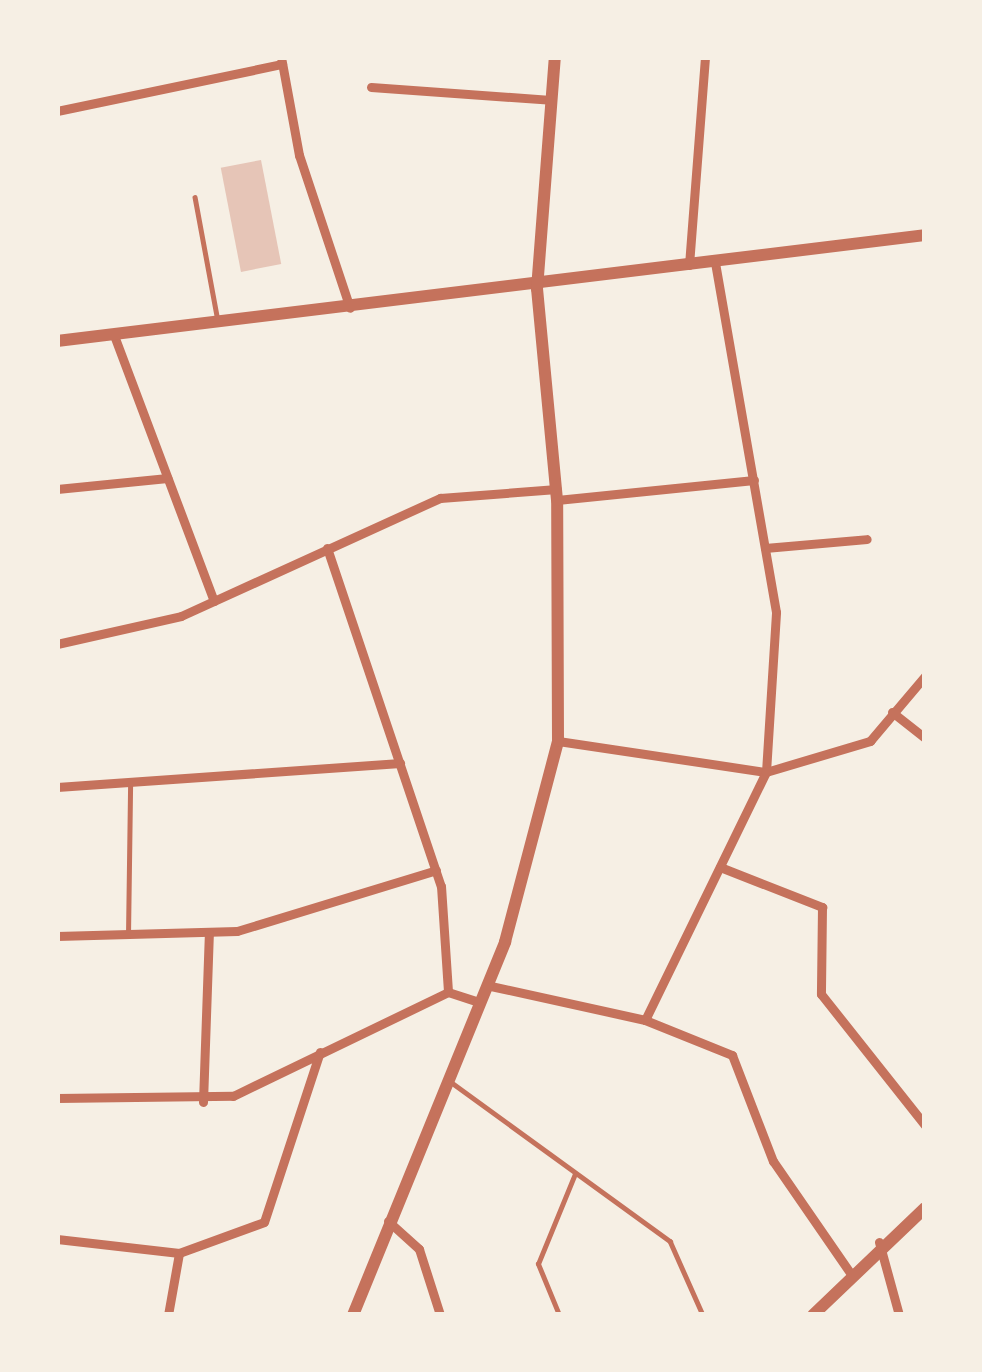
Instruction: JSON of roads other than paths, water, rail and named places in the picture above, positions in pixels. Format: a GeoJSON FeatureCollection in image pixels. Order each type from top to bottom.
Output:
{"type":"FeatureCollection","features":[{"type":"Feature","properties":{"kind":"street"},"geometry":{"type":"LineString","coordinates":[[353,1315],[486,985],[558,741],[557,495],[537,289],[555,57]]}},
{"type":"Feature","properties":{"kind":"street"},"geometry":{"type":"LineString","coordinates":[[689,265],[705,57]]}},
{"type":"Feature","properties":{"kind":"street"},"geometry":{"type":"LineString","coordinates":[[57,112],[282,61],[298,154],[350,308]]}},
{"type":"Feature","properties":{"kind":"street"},"geometry":{"type":"LineString","coordinates":[[371,87],[551,100]]}},
{"type":"Feature","properties":{"kind":"street"},"geometry":{"type":"LineString","coordinates":[[57,341],[537,289],[715,261],[925,236]]}},
{"type":"Feature","properties":{"kind":"street"},"geometry":{"type":"LineString","coordinates":[[645,1020],[766,772],[776,612],[715,261]]}},
{"type":"Feature","properties":{"kind":"street"},"geometry":{"type":"LineString","coordinates":[[115,338],[214,601]]}},
{"type":"Feature","properties":{"kind":"street"},"geometry":{"type":"LineString","coordinates":[[57,489],[167,478]]}},
{"type":"Feature","properties":{"kind":"street"},"geometry":{"type":"LineString","coordinates":[[57,644],[214,601],[440,498],[557,495],[754,480]]}},
{"type":"Feature","properties":{"kind":"street"},"geometry":{"type":"LineString","coordinates":[[765,548],[867,539]]}},
{"type":"Feature","properties":{"kind":"street"},"geometry":{"type":"LineString","coordinates":[[328,548],[436,870],[448,992]]}},
{"type":"Feature","properties":{"kind":"street"},"geometry":{"type":"LineString","coordinates":[[558,741],[766,772],[870,741],[925,676]]}},
{"type":"Feature","properties":{"kind":"street"},"geometry":{"type":"LineString","coordinates":[[892,712],[925,738]]}},
{"type":"Feature","properties":{"kind":"street"},"geometry":{"type":"LineString","coordinates":[[57,787],[400,763]]}},
{"type":"Feature","properties":{"kind":"street"},"geometry":{"type":"LineString","coordinates":[[720,867],[821,907],[821,994],[925,1125]]}},
{"type":"Feature","properties":{"kind":"street"},"geometry":{"type":"LineString","coordinates":[[57,936],[209,933],[347,905],[436,870]]}},
{"type":"Feature","properties":{"kind":"street"},"geometry":{"type":"LineString","coordinates":[[203,1102],[209,933]]}},
{"type":"Feature","properties":{"kind":"street"},"geometry":{"type":"LineString","coordinates":[[486,985],[645,1020],[732,1055],[773,1161],[851,1274]]}},
{"type":"Feature","properties":{"kind":"street"},"geometry":{"type":"LineString","coordinates":[[57,1098],[203,1102],[448,992],[478,1002]]}},
{"type":"Feature","properties":{"kind":"street"},"geometry":{"type":"LineString","coordinates":[[57,1248],[58,1239],[179,1252],[264,1222],[320,1052]]}},
{"type":"Feature","properties":{"kind":"street"},"geometry":{"type":"LineString","coordinates":[[813,1315],[879,1242],[925,1208]]}},
{"type":"Feature","properties":{"kind":"street"},"geometry":{"type":"LineString","coordinates":[[388,1221],[419,1249],[440,1315]]}},
{"type":"Feature","properties":{"kind":"street"},"geometry":{"type":"LineString","coordinates":[[879,1242],[899,1315]]}},
{"type":"Feature","properties":{"kind":"street"},"geometry":{"type":"LineString","coordinates":[[168,1315],[179,1252]]}},
{"type":"Feature","properties":{"kind":"lane"},"geometry":{"type":"LineString","coordinates":[[195,197],[219,325]]}},
{"type":"Feature","properties":{"kind":"lane"},"geometry":{"type":"LineString","coordinates":[[128,937],[130,785]]}},
{"type":"Feature","properties":{"kind":"lane"},"geometry":{"type":"LineString","coordinates":[[447,1079],[670,1241],[704,1315]]}},
{"type":"Feature","properties":{"kind":"lane"},"geometry":{"type":"LineString","coordinates":[[559,1315],[538,1264],[575,1174]]}}]}
